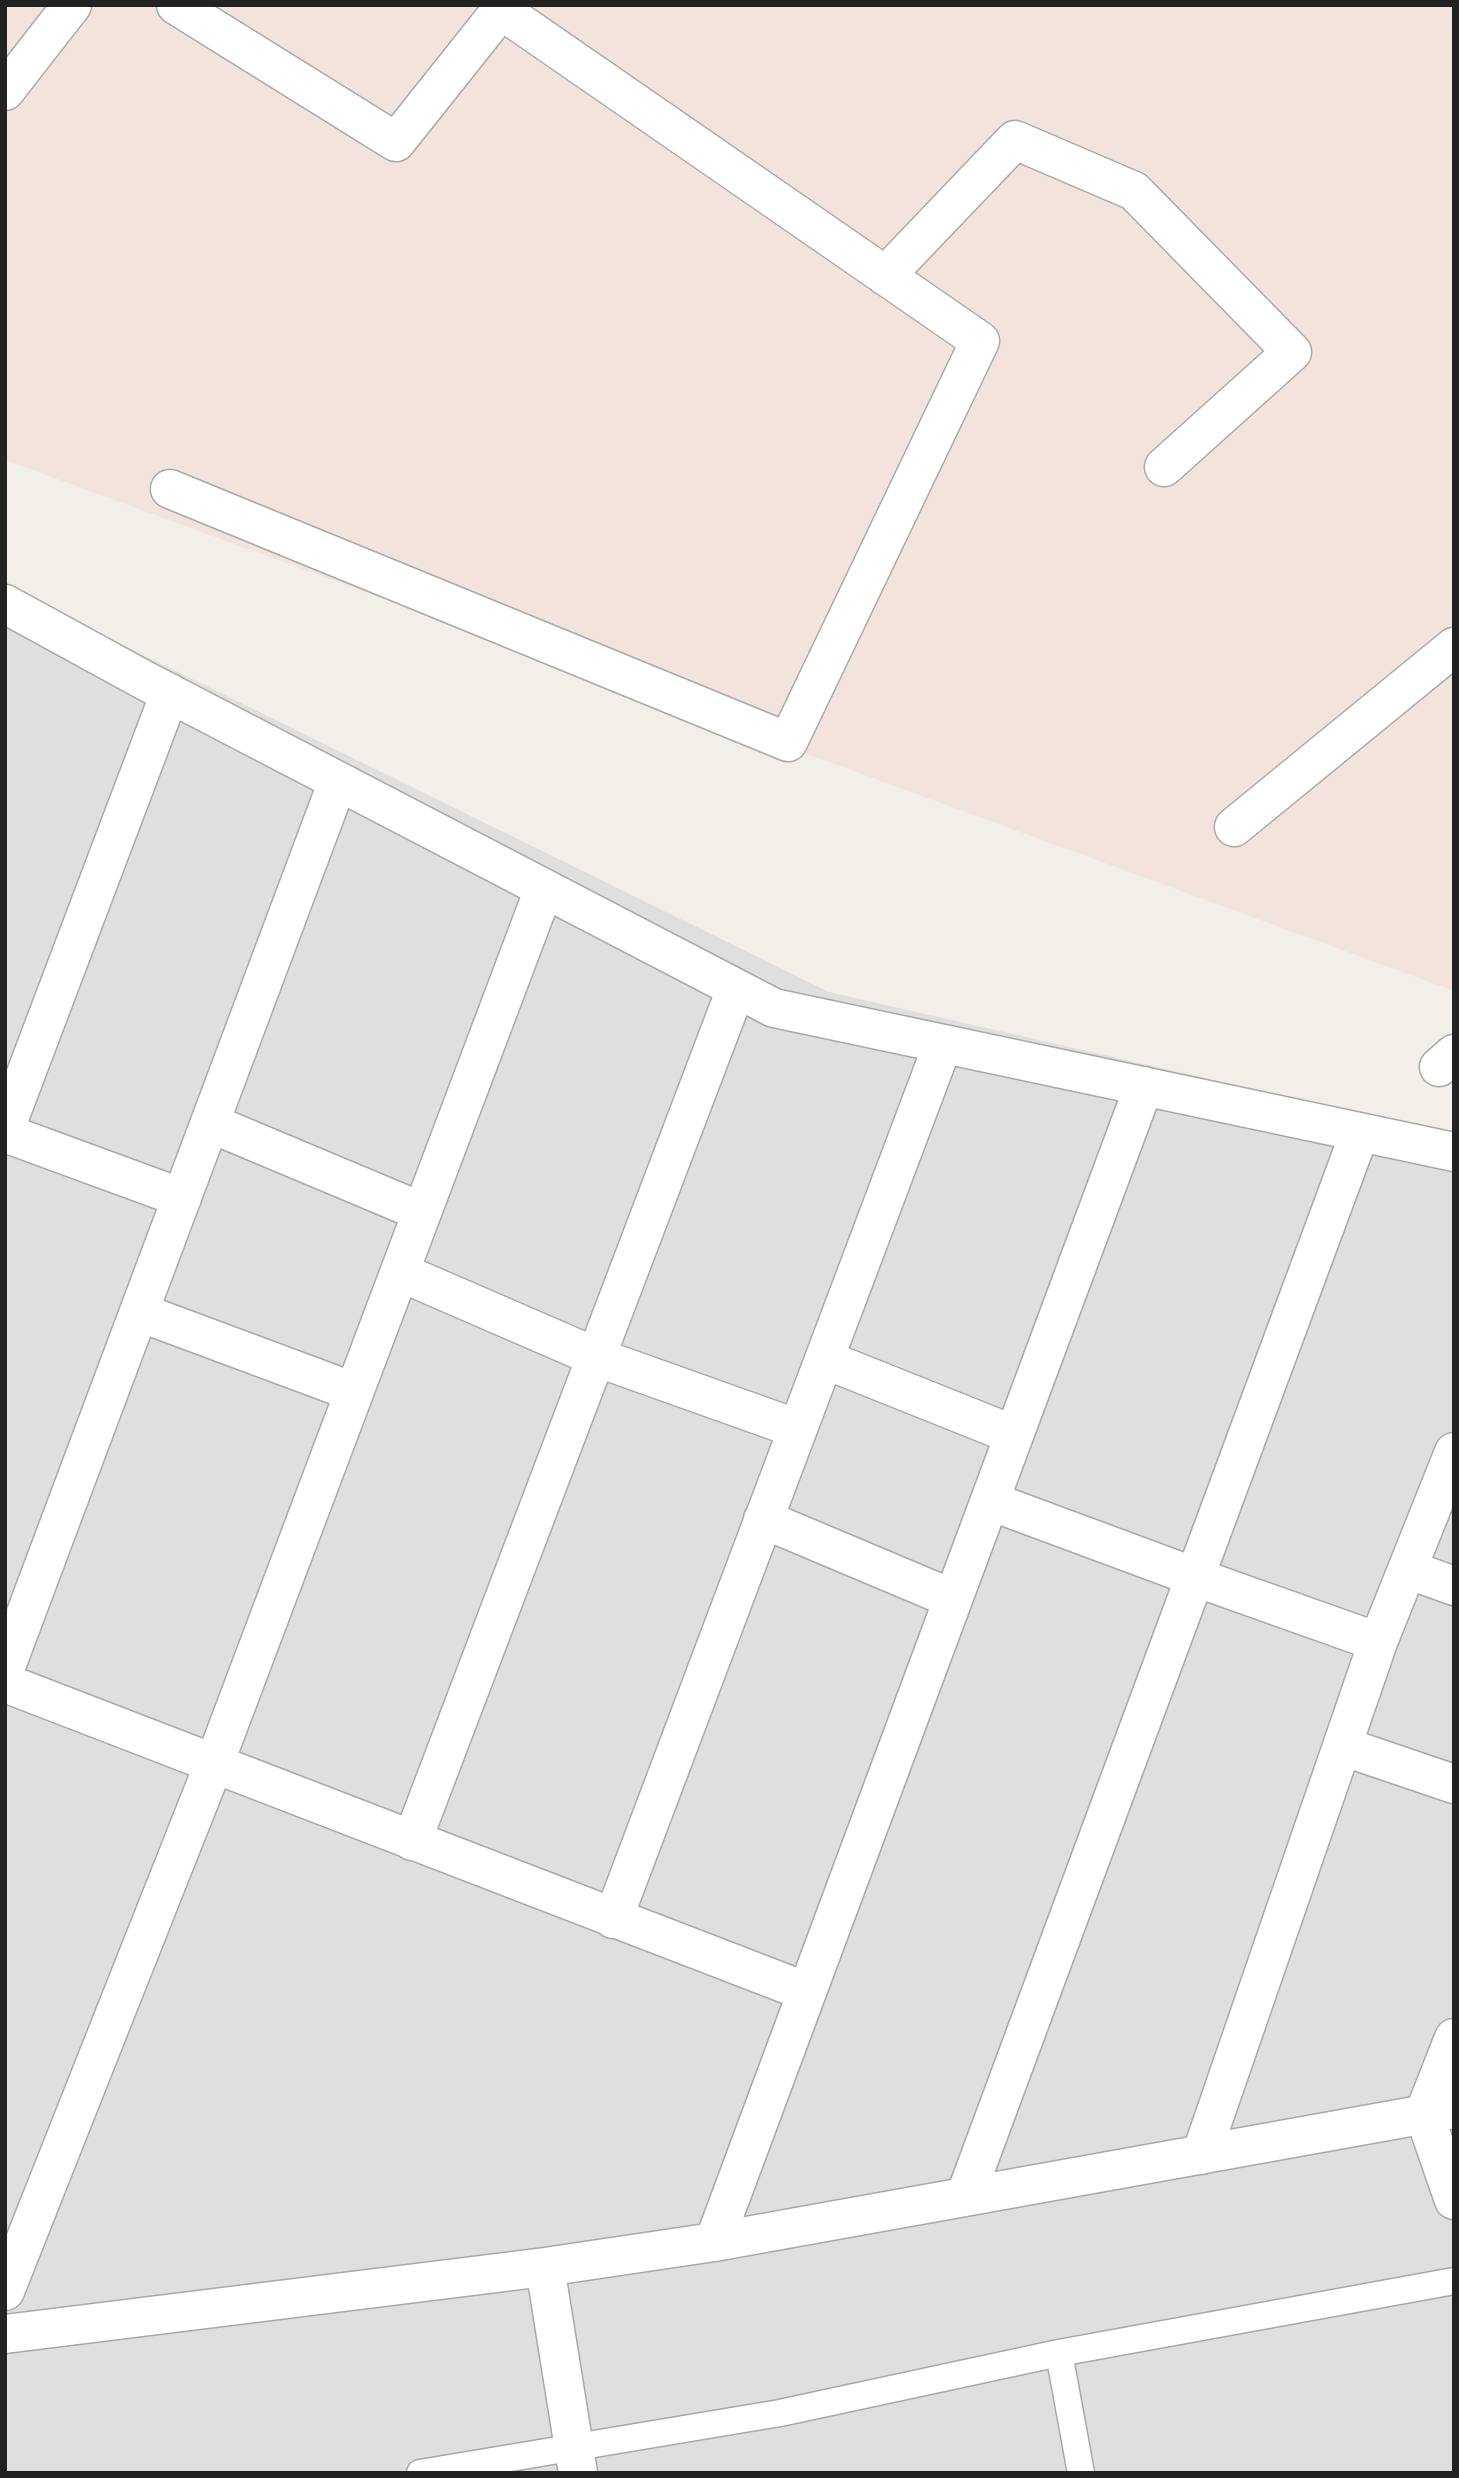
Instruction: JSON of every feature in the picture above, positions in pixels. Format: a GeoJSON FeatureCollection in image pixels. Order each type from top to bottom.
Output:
{"type":"FeatureCollection","features":[{"type":"Feature","properties":{"kind":"street"},"geometry":{"type":"LineString","coordinates":[[5,91],[72,5]]}},
{"type":"Feature","properties":{"kind":"street"},"geometry":{"type":"LineString","coordinates":[[170,489],[788,742],[980,341],[503,8],[396,142],[176,5]]}},
{"type":"Feature","properties":{"kind":"street"},"geometry":{"type":"LineString","coordinates":[[885,276],[1016,140],[1135,191],[1292,352],[1164,467]]}},
{"type":"Feature","properties":{"kind":"street"},"geometry":{"type":"LineString","coordinates":[[5,604],[774,1008],[1454,1152]]}},
{"type":"Feature","properties":{"kind":"street"},"geometry":{"type":"LineString","coordinates":[[1234,827],[1454,646]]}},
{"type":"Feature","properties":{"kind":"street"},"geometry":{"type":"LineString","coordinates":[[170,693],[5,1131],[182,1198]]}},
{"type":"Feature","properties":{"kind":"street"},"geometry":{"type":"LineString","coordinates":[[5,1669],[338,781]]}},
{"type":"Feature","properties":{"kind":"street"},"geometry":{"type":"LineString","coordinates":[[5,2291],[214,1764],[544,888]]}},
{"type":"Feature","properties":{"kind":"street"},"geometry":{"type":"LineString","coordinates":[[412,1841],[736,989]]}},
{"type":"Feature","properties":{"kind":"street"},"geometry":{"type":"LineString","coordinates":[[613,1919],[943,1044]]}},
{"type":"Feature","properties":{"kind":"street"},"geometry":{"type":"LineString","coordinates":[[713,2242],[1144,1086]]}},
{"type":"Feature","properties":{"kind":"street"},"geometry":{"type":"LineString","coordinates":[[211,1123],[422,1212]]}},
{"type":"Feature","properties":{"kind":"street"},"geometry":{"type":"LineString","coordinates":[[965,2197],[1360,1132]]}},
{"type":"Feature","properties":{"kind":"street"},"geometry":{"type":"LineString","coordinates":[[400,1272],[596,1357],[798,1429]]}},
{"type":"Feature","properties":{"kind":"street"},"geometry":{"type":"LineString","coordinates":[[139,1312],[354,1392]]}},
{"type":"Feature","properties":{"kind":"street"},"geometry":{"type":"LineString","coordinates":[[824,1359],[1014,1435]]}},
{"type":"Feature","properties":{"kind":"street"},"geometry":{"type":"LineString","coordinates":[[1201,2155],[1378,1642],[1454,1452]]}},
{"type":"Feature","properties":{"kind":"street"},"geometry":{"type":"LineString","coordinates":[[990,1501],[1378,1642]]}},
{"type":"Feature","properties":{"kind":"street"},"geometry":{"type":"LineString","coordinates":[[764,1519],[953,1599]]}},
{"type":"Feature","properties":{"kind":"street"},"geometry":{"type":"LineString","coordinates":[[1407,1569],[1454,1586]]}},
{"type":"Feature","properties":{"kind":"street"},"geometry":{"type":"LineString","coordinates":[[5,1684],[807,1992]]}},
{"type":"Feature","properties":{"kind":"street"},"geometry":{"type":"LineString","coordinates":[[1342,1746],[1454,1784]]}},
{"type":"Feature","properties":{"kind":"street"},"geometry":{"type":"LineString","coordinates":[[1454,2038],[1439,2112],[1454,2200]]}},
{"type":"Feature","properties":{"kind":"street"},"geometry":{"type":"LineString","coordinates":[[5,2334],[545,2267],[713,2242],[1439,2112]]}},
{"type":"Feature","properties":{"kind":"street"},"geometry":{"type":"LineString","coordinates":[[545,2267],[576,2459]]}},
{"type":"Feature","properties":{"kind":"lane"},"geometry":{"type":"LineString","coordinates":[[420,2473],[576,2459],[1059,2353],[1454,2281]]}},
{"type":"Feature","properties":{"kind":"lane"},"geometry":{"type":"LineString","coordinates":[[1059,2353],[1081,2473]]}},
{"type":"Feature","properties":{"kind":"shaded area"},"geometry":{"type":"Polygon","coordinates":[[[5,5],[1454,5],[1454,991],[5,460],[5,5]]]}},
{"type":"Feature","properties":{"kind":"shaded area"},"geometry":{"type":"Polygon","coordinates":[[[5,587],[829,992],[1454,1135],[1454,2473],[5,2473],[5,587]]]}}]}
